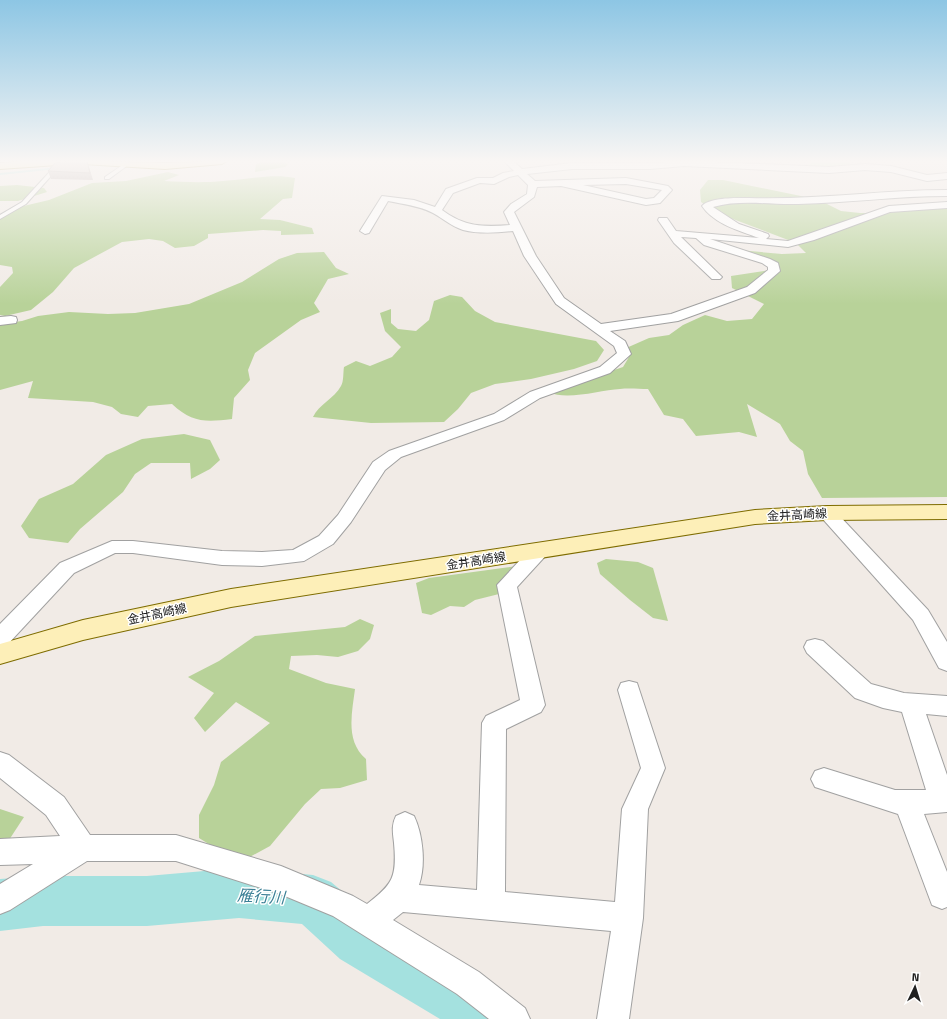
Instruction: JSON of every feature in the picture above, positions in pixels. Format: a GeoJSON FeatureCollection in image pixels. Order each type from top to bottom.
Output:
{"type":"FeatureCollection","features":[{"type":"Feature","properties":{"kind":"main road","name":"金井高崎線"},"geometry":{"type":"LineString","coordinates":[[4,648],[231,598],[755,517],[947,512]]}},
{"type":"Feature","properties":{"kind":"street"},"geometry":{"type":"LineString","coordinates":[[365,231],[379,209]]}},
{"type":"Feature","properties":{"kind":"street"},"geometry":{"type":"LineString","coordinates":[[430,209],[437,211],[464,228],[483,230],[517,228]]}},
{"type":"Feature","properties":{"kind":"street"},"geometry":{"type":"LineString","coordinates":[[4,648],[67,568],[112,547],[134,547],[222,558],[262,559],[298,556],[326,540],[345,518],[354,502],[379,466],[395,454],[499,417],[536,395],[605,370],[624,354],[620,344],[597,329],[560,301],[530,256],[509,212],[512,209]]}},
{"type":"Feature","properties":{"kind":"street"},"geometry":{"type":"LineString","coordinates":[[708,209],[736,226],[788,244]]}},
{"type":"Feature","properties":{"kind":"street"},"geometry":{"type":"LineString","coordinates":[[673,234],[699,235],[788,244],[810,238],[889,209],[895,209]]}},
{"type":"Feature","properties":{"kind":"street"},"geometry":{"type":"LineString","coordinates":[[663,220],[678,241],[716,277]]}},
{"type":"Feature","properties":{"kind":"street"},"geometry":{"type":"LineString","coordinates":[[597,329],[673,318],[751,290],[774,271],[774,265],[766,261],[708,243],[699,235]]}},
{"type":"Feature","properties":{"kind":"street"},"geometry":{"type":"LineString","coordinates":[[827,514],[921,615],[947,662]]}},
{"type":"Feature","properties":{"kind":"street"},"geometry":{"type":"LineString","coordinates":[[491,904],[494,723],[533,705],[507,585],[540,551]]}},
{"type":"Feature","properties":{"kind":"street"},"geometry":{"type":"LineString","coordinates":[[815,647],[862,691],[911,703],[947,706]]}},
{"type":"Feature","properties":{"kind":"street"},"geometry":{"type":"LineString","coordinates":[[613,1019],[628,918],[635,809],[653,768],[629,690]]}},
{"type":"Feature","properties":{"kind":"street"},"geometry":{"type":"LineString","coordinates":[[824,779],[895,802],[943,802],[911,703]]}},
{"type":"Feature","properties":{"kind":"street"},"geometry":{"type":"LineString","coordinates":[[0,763],[55,806],[84,848]]}},
{"type":"Feature","properties":{"kind":"street"},"geometry":{"type":"LineString","coordinates":[[906,802],[942,895]]}},
{"type":"Feature","properties":{"kind":"street"},"geometry":{"type":"LineString","coordinates":[[368,921],[398,897],[405,886],[409,870],[405,825]]}},
{"type":"Feature","properties":{"kind":"street"},"geometry":{"type":"LineString","coordinates":[[2,899],[84,848]]}},
{"type":"Feature","properties":{"kind":"street"},"geometry":{"type":"LineString","coordinates":[[0,852],[84,848],[176,848],[281,880],[343,906],[468,983],[514,1019]]}},
{"type":"Feature","properties":{"kind":"street"},"geometry":{"type":"LineString","coordinates":[[398,897],[491,904],[628,918]]}},
{"type":"Feature","properties":{"kind":"lane"},"geometry":{"type":"LineString","coordinates":[[0,217],[14,209]]}},
{"type":"Feature","properties":{"kind":"green space"},"geometry":{"type":"Polygon","coordinates":[[[11,209],[272,209],[260,219],[280,220],[312,228],[314,234],[281,235],[281,231],[263,230],[208,234],[208,238],[194,246],[175,248],[163,241],[149,239],[122,242],[74,268],[53,292],[31,310],[5,316],[0,315],[0,287],[13,273],[12,267],[0,265],[0,215],[11,209]]]}},
{"type":"Feature","properties":{"kind":"green space"},"geometry":{"type":"Polygon","coordinates":[[[711,209],[836,209],[841,211],[860,213],[889,213],[904,210],[947,209],[947,497],[822,498],[808,474],[803,451],[790,441],[780,424],[747,404],[757,437],[739,432],[696,436],[683,419],[664,415],[648,389],[620,389],[574,395],[549,392],[623,367],[629,357],[624,349],[649,338],[669,335],[683,325],[705,315],[727,321],[752,319],[764,304],[732,288],[731,276],[771,270],[761,258],[739,250],[782,254],[806,253],[796,243],[717,213],[711,209]]]}},
{"type":"Feature","properties":{"kind":"green space"},"geometry":{"type":"Polygon","coordinates":[[[324,252],[336,268],[349,274],[328,279],[314,303],[320,312],[301,320],[255,353],[248,370],[250,380],[234,398],[232,419],[214,421],[200,420],[186,415],[172,404],[148,406],[138,417],[121,414],[112,407],[93,402],[28,398],[33,381],[0,390],[0,324],[22,321],[38,316],[69,312],[108,314],[135,313],[189,304],[242,282],[279,259],[297,253],[324,252]]]}},
{"type":"Feature","properties":{"kind":"green space"},"geometry":{"type":"Polygon","coordinates":[[[450,295],[462,297],[475,311],[495,322],[596,341],[604,350],[597,361],[574,369],[531,379],[495,384],[471,393],[458,409],[444,422],[371,423],[313,417],[319,408],[338,391],[342,384],[344,367],[356,361],[370,366],[392,357],[401,347],[385,331],[380,313],[391,309],[391,323],[398,329],[416,331],[429,320],[434,301],[450,295]]]}},
{"type":"Feature","properties":{"kind":"green space"},"geometry":{"type":"Polygon","coordinates":[[[184,434],[210,440],[220,460],[210,469],[191,479],[190,463],[151,463],[135,474],[123,492],[80,529],[68,543],[29,538],[21,526],[39,499],[73,484],[106,455],[142,439],[184,434]]]}},
{"type":"Feature","properties":{"kind":"green space"},"geometry":{"type":"Polygon","coordinates":[[[606,559],[638,562],[653,568],[668,621],[653,618],[600,574],[597,563],[606,559]]]}},
{"type":"Feature","properties":{"kind":"green space"},"geometry":{"type":"Polygon","coordinates":[[[525,565],[499,594],[475,600],[464,607],[450,606],[431,615],[422,613],[416,583],[429,578],[525,565]]]}},
{"type":"Feature","properties":{"kind":"green space"},"geometry":{"type":"Polygon","coordinates":[[[360,619],[374,625],[370,639],[358,651],[338,657],[317,655],[291,656],[289,669],[326,683],[355,689],[352,735],[359,752],[366,759],[367,780],[340,788],[321,789],[305,804],[270,846],[246,859],[220,851],[199,838],[199,815],[214,785],[221,762],[270,723],[236,702],[205,732],[194,718],[214,693],[188,677],[219,661],[255,636],[345,627],[360,619]]]}},
{"type":"Feature","properties":{"kind":"green space"},"geometry":{"type":"Polygon","coordinates":[[[0,809],[24,817],[9,840],[0,841],[0,809]]]}},
{"type":"Feature","properties":{"kind":"waterway","name":"雁行川"},"geometry":{"type":"LineString","coordinates":[[0,905],[43,901],[147,901],[239,893],[313,900],[359,940],[459,999],[484,1019]]}}]}
